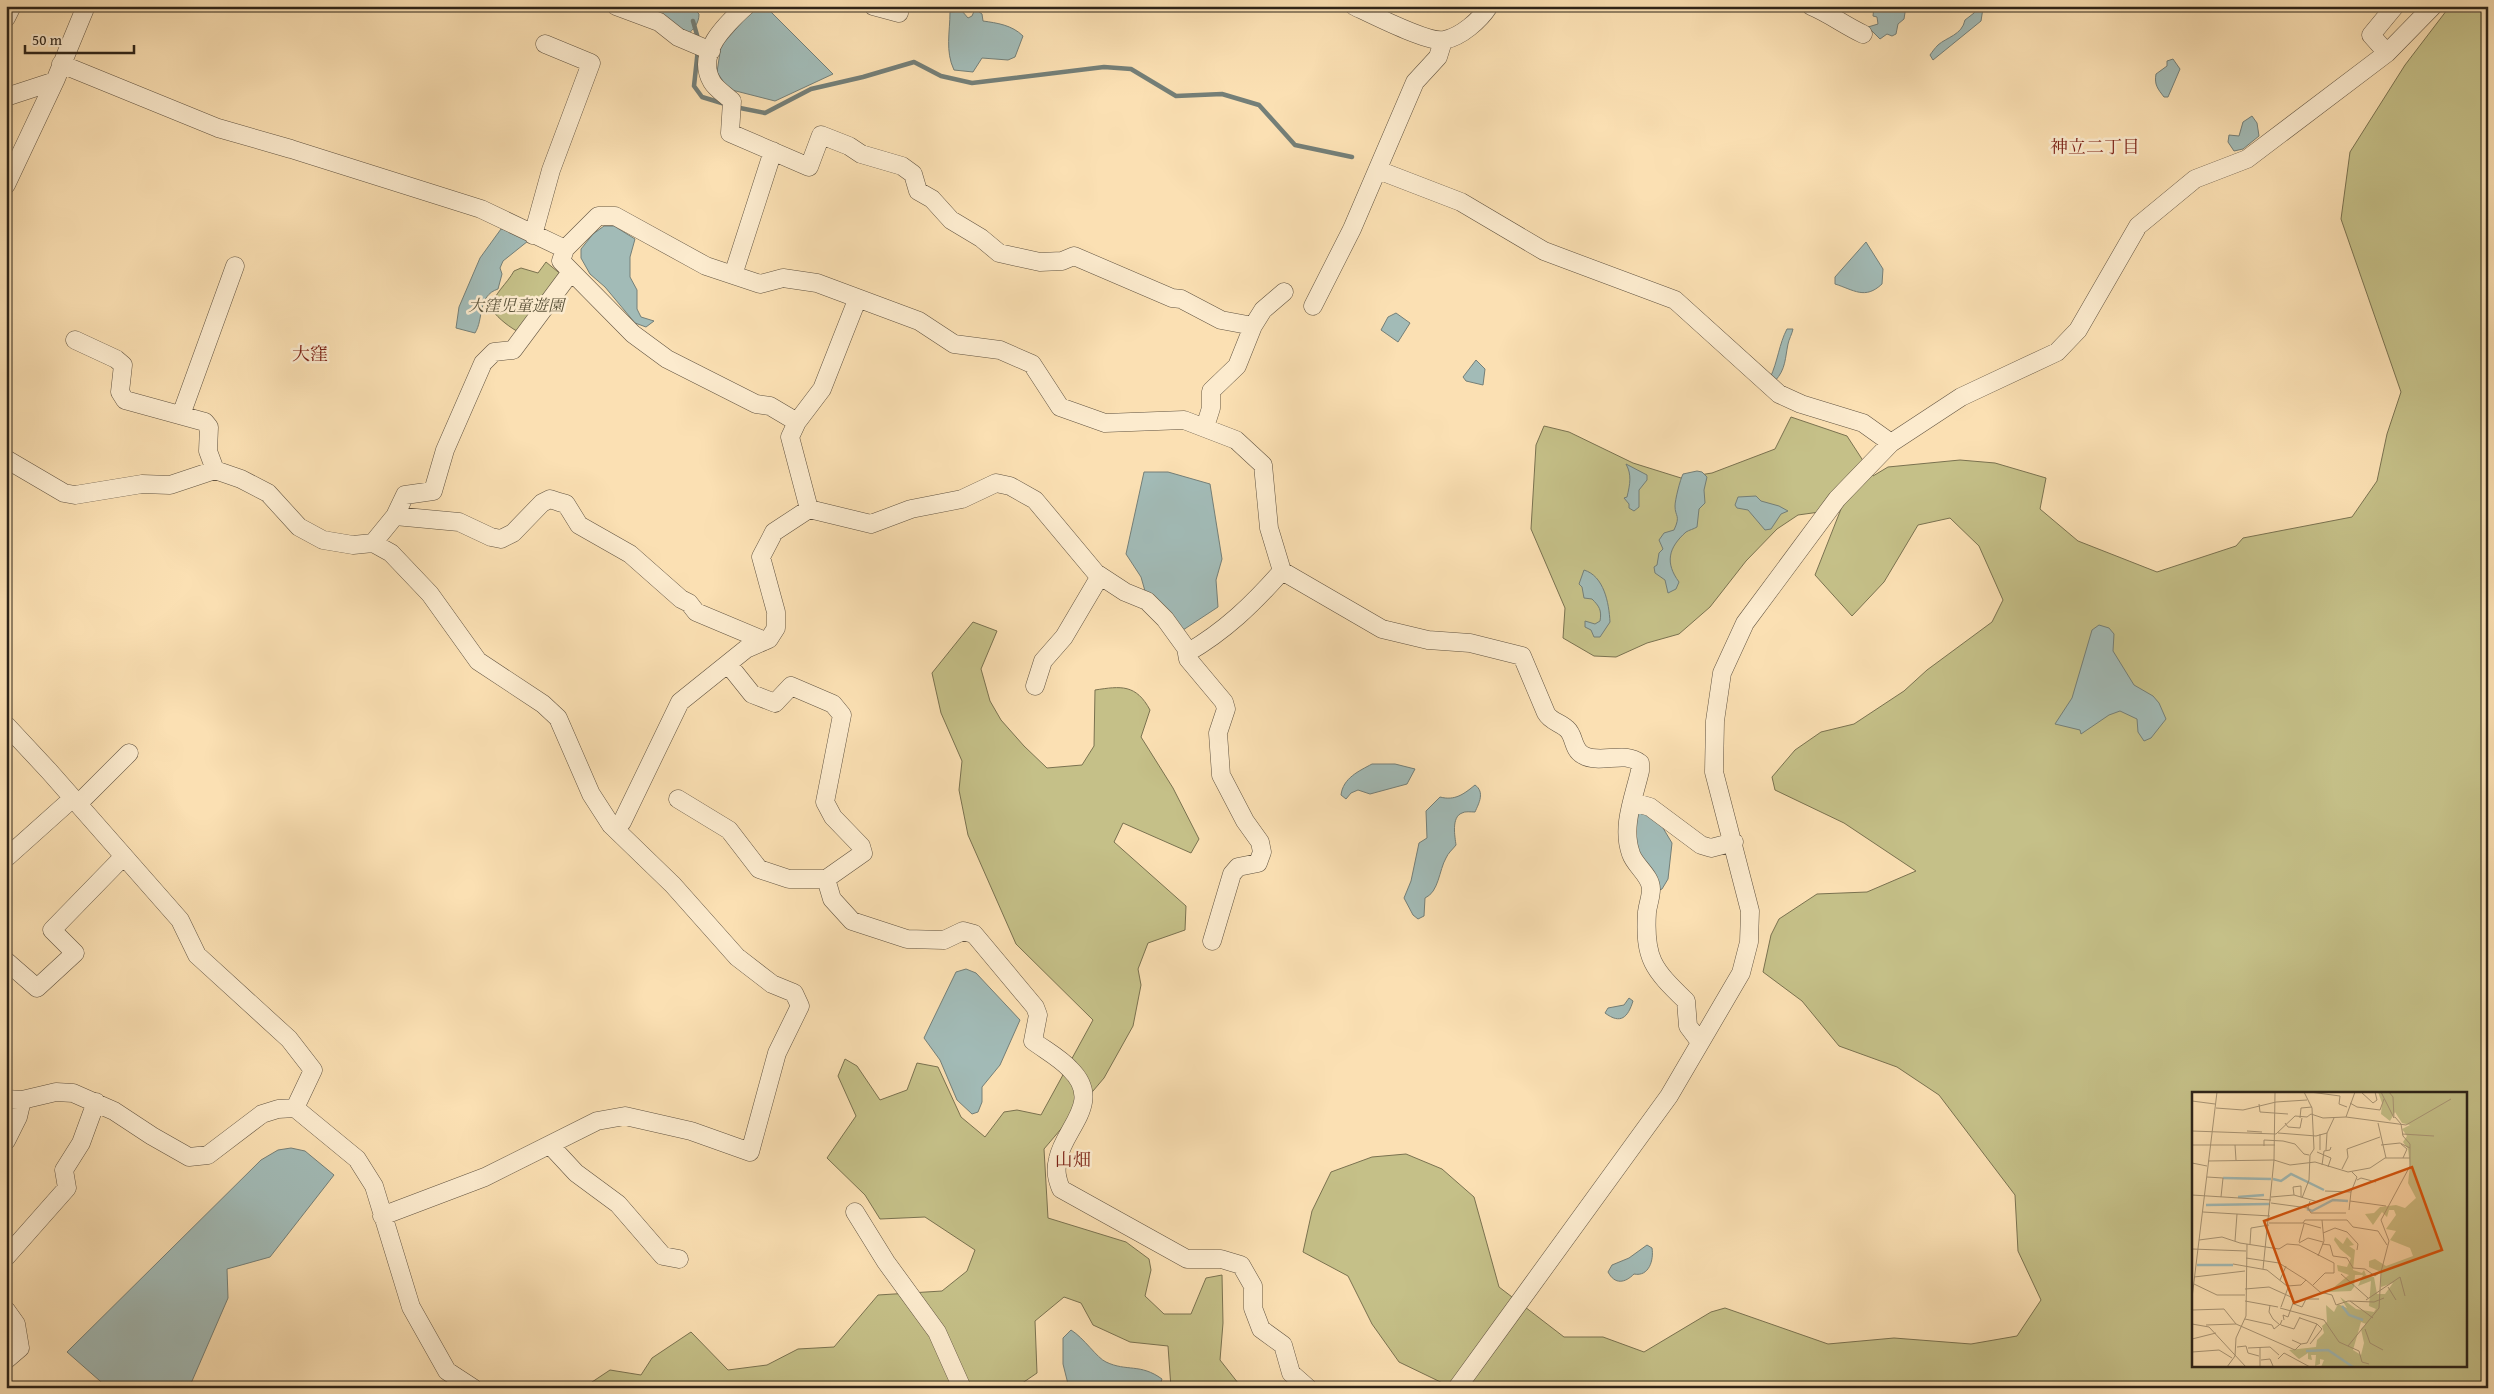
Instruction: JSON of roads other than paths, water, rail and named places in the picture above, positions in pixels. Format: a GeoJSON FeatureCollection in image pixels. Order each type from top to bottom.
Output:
{"type":"FeatureCollection","features":[{"type":"Feature","properties":{"kind":"street"},"geometry":{"type":"LineString","coordinates":[[6,18],[12,6]]}},
{"type":"Feature","properties":{"kind":"street"},"geometry":{"type":"LineString","coordinates":[[6,185],[55,81],[86,6]]}},
{"type":"Feature","properties":{"kind":"street"},"geometry":{"type":"LineString","coordinates":[[616,6],[659,22],[678,37],[711,51]]}},
{"type":"Feature","properties":{"kind":"street"},"geometry":{"type":"LineString","coordinates":[[746,6],[723,26],[711,51],[708,66],[712,83],[732,101],[730,133],[809,167],[821,135],[849,146],[861,154],[902,166],[914,174],[918,191],[932,200],[952,220],[981,238],[999,253],[1040,262],[1062,261],[1074,256],[1172,298],[1181,298],[1221,320],[1253,326]]}},
{"type":"Feature","properties":{"kind":"street"},"geometry":{"type":"LineString","coordinates":[[872,6],[898,13]]}},
{"type":"Feature","properties":{"kind":"street"},"geometry":{"type":"LineString","coordinates":[[1354,6],[1420,35],[1443,41],[1466,30],[1489,6]]}},
{"type":"Feature","properties":{"kind":"street"},"geometry":{"type":"LineString","coordinates":[[1811,6],[1832,14],[1846,26],[1863,34]]}},
{"type":"Feature","properties":{"kind":"street"},"geometry":{"type":"LineString","coordinates":[[2387,53],[2371,35],[2395,6]]}},
{"type":"Feature","properties":{"kind":"street"},"geometry":{"type":"LineString","coordinates":[[1457,1388],[1669,1096],[1740,973],[1749,942],[1750,911],[1734,842],[1714,772],[1715,721],[1722,673],[1745,623],[1837,499],[1891,443],[1960,397],[2057,352],[2078,330],[2138,226],[2195,179],[2247,159],[2387,53],[2433,6]]}},
{"type":"Feature","properties":{"kind":"street"},"geometry":{"type":"LineString","coordinates":[[1313,306],[1348,237],[1416,82],[1438,57],[1443,41]]}},
{"type":"Feature","properties":{"kind":"street"},"geometry":{"type":"LineString","coordinates":[[533,235],[551,170],[591,63],[545,44]]}},
{"type":"Feature","properties":{"kind":"street"},"geometry":{"type":"LineString","coordinates":[[61,64],[218,128],[481,209],[533,235],[565,248]]}},
{"type":"Feature","properties":{"kind":"street"},"geometry":{"type":"LineString","coordinates":[[6,97],[55,81]]}},
{"type":"Feature","properties":{"kind":"street"},"geometry":{"type":"LineString","coordinates":[[733,275],[773,151]]}},
{"type":"Feature","properties":{"kind":"street"},"geometry":{"type":"LineString","coordinates":[[1378,170],[1461,202],[1544,251],[1675,300],[1779,394],[1802,404],[1863,423],[1891,443]]}},
{"type":"Feature","properties":{"kind":"street"},"geometry":{"type":"LineString","coordinates":[[797,422],[770,406],[756,404],[667,359],[633,334],[561,261],[565,248],[598,216],[615,216],[706,266],[760,284],[783,278],[817,283],[857,300],[918,321],[954,344],[1000,350],[1032,364],[1060,406],[1105,423],[1184,420],[1236,440],[1263,465],[1269,528],[1282,571],[1382,629],[1428,640],[1470,643],[1522,656],[1546,713],[1550,719],[1568,730],[1575,747],[1582,754],[1590,758],[1633,757],[1640,763],[1640,772],[1627,826],[1630,852],[1635,863],[1648,878],[1651,888],[1647,909],[1646,940],[1650,958],[1663,979],[1686,1001],[1688,1026],[1700,1042]]}},
{"type":"Feature","properties":{"kind":"street"},"geometry":{"type":"LineString","coordinates":[[181,415],[235,266]]}},
{"type":"Feature","properties":{"kind":"street"},"geometry":{"type":"LineString","coordinates":[[373,543],[394,516],[405,495],[433,491],[445,450],[482,363],[494,352],[513,350],[572,272]]}},
{"type":"Feature","properties":{"kind":"street"},"geometry":{"type":"LineString","coordinates":[[1205,427],[1211,408],[1211,391],[1237,366],[1253,326],[1263,310],[1284,292]]}},
{"type":"Feature","properties":{"kind":"street"},"geometry":{"type":"LineString","coordinates":[[809,509],[790,438],[797,422],[822,389],[857,300]]}},
{"type":"Feature","properties":{"kind":"street"},"geometry":{"type":"LineString","coordinates":[[75,340],[116,359],[123,365],[120,392],[125,400],[205,422],[209,427],[208,451],[215,470]]}},
{"type":"Feature","properties":{"kind":"street"},"geometry":{"type":"LineString","coordinates":[[6,459],[64,493],[75,495],[142,484],[170,485],[215,470],[241,479],[268,493],[299,527],[323,540],[353,546],[373,543],[391,553],[430,594],[478,660],[543,704],[558,718],[591,794],[611,825],[673,885],[737,957],[772,984],[794,993],[800,1006],[777,1053],[750,1152],[691,1131],[625,1116],[597,1121],[485,1177],[382,1216]]}},
{"type":"Feature","properties":{"kind":"street"},"geometry":{"type":"LineString","coordinates":[[611,825],[622,822],[680,702],[746,649],[769,639],[776,628],[776,612],[761,557],[774,532],[809,509],[871,524],[911,509],[962,499],[996,483],[1010,486],[1035,500],[1100,576],[1125,592],[1146,601],[1165,620],[1186,648],[1188,659],[1224,702],[1226,709],[1218,733],[1221,775],[1244,821],[1260,842],[1262,852],[1258,863],[1238,867],[1232,874],[1212,942]]}},
{"type":"Feature","properties":{"kind":"street"},"geometry":{"type":"LineString","coordinates":[[394,516],[459,522],[491,537],[502,539],[513,533],[542,503],[550,499],[566,504],[579,525],[630,554],[680,599],[690,603],[696,612],[765,641]]}},
{"type":"Feature","properties":{"kind":"street"},"geometry":{"type":"LineString","coordinates":[[1187,653],[1232,624],[1256,602],[1282,571]]}},
{"type":"Feature","properties":{"kind":"street"},"geometry":{"type":"LineString","coordinates":[[1035,686],[1043,661],[1064,637],[1100,576]]}},
{"type":"Feature","properties":{"kind":"street"},"geometry":{"type":"LineString","coordinates":[[678,799],[729,830],[759,868],[789,879],[826,879],[863,853],[861,846],[833,817],[825,802],[827,784],[833,770],[842,715],[833,704],[791,686],[775,703],[752,694],[728,664]]}},
{"type":"Feature","properties":{"kind":"street"},"geometry":{"type":"LineString","coordinates":[[6,725],[180,920],[197,956],[289,1040],[314,1070],[295,1108]]}},
{"type":"Feature","properties":{"kind":"street"},"geometry":{"type":"LineString","coordinates":[[6,858],[129,753]]}},
{"type":"Feature","properties":{"kind":"street"},"geometry":{"type":"LineString","coordinates":[[1633,802],[1650,807],[1701,845],[1711,848],[1734,842]]}},
{"type":"Feature","properties":{"kind":"street"},"geometry":{"type":"LineString","coordinates":[[6,960],[37,988],[75,953],[52,930],[124,856]]}},
{"type":"Feature","properties":{"kind":"street"},"geometry":{"type":"LineString","coordinates":[[826,879],[832,899],[852,921],[907,939],[944,940],[964,931],[974,934],[1035,1007],[1038,1016],[1034,1041],[1071,1069],[1082,1087],[1082,1112],[1058,1157],[1056,1175],[1061,1189],[1187,1259],[1222,1259],[1241,1266],[1253,1286],[1254,1308],[1260,1329],[1283,1345],[1291,1373],[1308,1388]]}},
{"type":"Feature","properties":{"kind":"street"},"geometry":{"type":"LineString","coordinates":[[6,1141],[18,1117],[14,1100],[56,1092],[73,1093],[96,1102],[190,1157],[208,1155],[262,1114],[278,1109],[295,1108],[357,1160],[374,1186],[411,1307],[447,1371],[473,1388]]}},
{"type":"Feature","properties":{"kind":"street"},"geometry":{"type":"LineString","coordinates":[[6,1257],[67,1188],[64,1170],[81,1143],[96,1102]]}},
{"type":"Feature","properties":{"kind":"street"},"geometry":{"type":"LineString","coordinates":[[550,1145],[576,1173],[618,1204],[663,1256],[679,1259]]}},
{"type":"Feature","properties":{"kind":"street"},"geometry":{"type":"LineString","coordinates":[[855,1212],[886,1262],[937,1332],[962,1388]]}},
{"type":"Feature","properties":{"kind":"street"},"geometry":{"type":"LineString","coordinates":[[6,1310],[16,1324],[20,1348],[6,1360]]}},
{"type":"Feature","properties":{"kind":"water"},"geometry":{"type":"Polygon","coordinates":[[[637,6],[691,6],[699,14],[699,17],[696,26],[688,34],[637,6]]]}},
{"type":"Feature","properties":{"kind":"water"},"geometry":{"type":"Polygon","coordinates":[[[756,6],[765,6],[833,74],[775,101],[728,89],[717,72],[721,46],[756,6]]]}},
{"type":"Feature","properties":{"kind":"water"},"geometry":{"type":"Polygon","coordinates":[[[1874,6],[1906,6],[1904,19],[1898,24],[1896,34],[1892,36],[1887,34],[1880,39],[1868,27],[1878,24],[1877,17],[1873,16],[1874,6]]]}},
{"type":"Feature","properties":{"kind":"water"},"geometry":{"type":"Polygon","coordinates":[[[1978,6],[1983,8],[1981,21],[1933,60],[1930,55],[1938,45],[1958,32],[1965,20],[1974,13],[1978,6]]]}},
{"type":"Feature","properties":{"kind":"water"},"geometry":{"type":"Polygon","coordinates":[[[975,9],[982,14],[983,21],[1009,27],[1023,36],[1015,57],[1008,60],[982,58],[973,72],[954,70],[949,49],[950,12],[962,11],[968,18],[972,16],[975,9]]]}},
{"type":"Feature","properties":{"kind":"water"},"geometry":{"type":"Polygon","coordinates":[[[2173,59],[2180,69],[2168,97],[2164,97],[2156,84],[2156,74],[2167,66],[2167,61],[2173,59]]]}},
{"type":"Feature","properties":{"kind":"water"},"geometry":{"type":"Polygon","coordinates":[[[2252,116],[2257,123],[2259,136],[2243,149],[2234,151],[2228,142],[2229,135],[2239,136],[2243,122],[2252,116]]]}},
{"type":"Feature","properties":{"kind":"water"},"geometry":{"type":"Polygon","coordinates":[[[604,226],[614,226],[635,239],[630,257],[630,277],[637,290],[637,309],[641,317],[654,321],[646,327],[635,323],[605,287],[590,274],[581,258],[581,249],[593,234],[604,226]]]}},
{"type":"Feature","properties":{"kind":"water"},"geometry":{"type":"Polygon","coordinates":[[[501,229],[507,230],[528,241],[503,261],[500,268],[502,274],[498,289],[491,292],[484,302],[475,333],[456,328],[459,307],[480,258],[501,229]]]}},
{"type":"Feature","properties":{"kind":"water"},"geometry":{"type":"Polygon","coordinates":[[[1866,242],[1883,269],[1882,284],[1876,289],[1865,293],[1835,284],[1835,277],[1866,242]]]}},
{"type":"Feature","properties":{"kind":"water"},"geometry":{"type":"Polygon","coordinates":[[[1396,313],[1410,323],[1398,342],[1381,330],[1388,317],[1396,313]]]}},
{"type":"Feature","properties":{"kind":"water"},"geometry":{"type":"Polygon","coordinates":[[[1787,329],[1793,329],[1788,342],[1783,368],[1775,381],[1770,378],[1787,329]]]}},
{"type":"Feature","properties":{"kind":"water"},"geometry":{"type":"Polygon","coordinates":[[[1476,360],[1485,369],[1483,385],[1466,381],[1463,377],[1476,360]]]}},
{"type":"Feature","properties":{"kind":"water"},"geometry":{"type":"Polygon","coordinates":[[[1626,464],[1647,475],[1647,480],[1639,490],[1639,507],[1634,511],[1629,508],[1629,504],[1624,498],[1627,497],[1630,480],[1626,464]]]}},
{"type":"Feature","properties":{"kind":"water"},"geometry":{"type":"Polygon","coordinates":[[[1697,471],[1702,472],[1707,477],[1704,490],[1705,503],[1699,509],[1697,527],[1686,532],[1672,550],[1670,562],[1679,582],[1676,589],[1668,593],[1665,580],[1655,573],[1654,567],[1657,565],[1659,553],[1663,549],[1659,540],[1664,533],[1674,530],[1676,525],[1675,503],[1683,474],[1697,471]]]}},
{"type":"Feature","properties":{"kind":"water"},"geometry":{"type":"Polygon","coordinates":[[[1144,472],[1168,472],[1210,484],[1222,559],[1216,580],[1218,607],[1183,630],[1145,591],[1141,577],[1126,554],[1144,472]]]}},
{"type":"Feature","properties":{"kind":"water"},"geometry":{"type":"Polygon","coordinates":[[[1756,496],[1761,501],[1779,506],[1788,511],[1781,514],[1771,529],[1765,530],[1748,510],[1737,508],[1735,505],[1738,497],[1756,496]]]}},
{"type":"Feature","properties":{"kind":"water"},"geometry":{"type":"Polygon","coordinates":[[[1584,570],[1591,573],[1601,584],[1607,599],[1610,622],[1600,637],[1594,637],[1591,630],[1585,627],[1585,621],[1595,624],[1600,621],[1601,614],[1598,606],[1592,599],[1584,598],[1582,587],[1579,584],[1584,570]]]}},
{"type":"Feature","properties":{"kind":"water"},"geometry":{"type":"Polygon","coordinates":[[[2099,625],[2109,628],[2114,634],[2113,651],[2134,685],[2153,696],[2159,703],[2166,719],[2151,738],[2144,741],[2138,732],[2137,719],[2120,711],[2109,715],[2081,734],[2080,730],[2055,724],[2072,698],[2092,630],[2099,625]]]}},
{"type":"Feature","properties":{"kind":"water"},"geometry":{"type":"Polygon","coordinates":[[[1372,764],[1395,764],[1415,769],[1407,784],[1370,794],[1358,790],[1351,793],[1346,799],[1341,795],[1342,789],[1348,780],[1357,772],[1372,764]]]}},
{"type":"Feature","properties":{"kind":"water"},"geometry":{"type":"Polygon","coordinates":[[[1475,785],[1480,791],[1478,805],[1475,812],[1463,812],[1456,819],[1454,828],[1456,845],[1447,856],[1436,886],[1430,895],[1425,898],[1424,916],[1418,919],[1413,915],[1404,898],[1411,881],[1419,843],[1427,838],[1426,811],[1440,797],[1455,797],[1463,794],[1475,785]]]}},
{"type":"Feature","properties":{"kind":"water"},"geometry":{"type":"Polygon","coordinates":[[[1638,813],[1646,814],[1660,823],[1672,843],[1668,879],[1662,889],[1657,891],[1639,863],[1633,816],[1638,813]]]}},
{"type":"Feature","properties":{"kind":"water"},"geometry":{"type":"Polygon","coordinates":[[[966,969],[976,973],[1020,1020],[1000,1065],[982,1087],[982,1102],[978,1112],[972,1114],[957,1100],[940,1060],[924,1038],[956,972],[966,969]]]}},
{"type":"Feature","properties":{"kind":"water"},"geometry":{"type":"Polygon","coordinates":[[[1629,998],[1633,1001],[1629,1011],[1623,1018],[1611,1017],[1605,1013],[1608,1008],[1624,1005],[1629,998]]]}},
{"type":"Feature","properties":{"kind":"water"},"geometry":{"type":"Polygon","coordinates":[[[291,1148],[305,1151],[334,1175],[270,1257],[227,1269],[228,1298],[189,1388],[108,1388],[67,1352],[261,1160],[278,1150],[291,1148]]]}},
{"type":"Feature","properties":{"kind":"water"},"geometry":{"type":"Polygon","coordinates":[[[1647,1245],[1652,1248],[1652,1253],[1651,1262],[1647,1270],[1643,1273],[1634,1274],[1624,1281],[1617,1281],[1611,1276],[1608,1272],[1612,1265],[1629,1258],[1647,1245]]]}},
{"type":"Feature","properties":{"kind":"water"},"geometry":{"type":"Polygon","coordinates":[[[1071,1330],[1106,1362],[1121,1367],[1147,1371],[1162,1379],[1159,1388],[1069,1388],[1063,1364],[1063,1338],[1071,1330]]]}},
{"type":"Feature","properties":{"kind":"waterway"},"geometry":{"type":"LineString","coordinates":[[693,21],[699,42]]}},
{"type":"Feature","properties":{"kind":"waterway"},"geometry":{"type":"LineString","coordinates":[[698,49],[694,86],[702,97],[725,104]]}},
{"type":"Feature","properties":{"kind":"waterway"},"geometry":{"type":"LineString","coordinates":[[735,107],[765,113],[811,89],[863,77],[914,62],[941,76],[972,83],[1104,67],[1131,69],[1176,96],[1222,94],[1259,105],[1295,145],[1352,157]]}},
{"type":"Feature","properties":{"kind":"district","name":"神立二丁目"},"geometry":{"type":"Point","coordinates":[2095,147]}},
{"type":"Feature","properties":{"kind":"district","name":"大窪"},"geometry":{"type":"Point","coordinates":[310,354]}},
{"type":"Feature","properties":{"kind":"district","name":"山畑"},"geometry":{"type":"Point","coordinates":[1073,1160]}},
{"type":"Feature","properties":{"kind":"park label","name":"大窪児童遊園"},"geometry":{"type":"Point","coordinates":[516,305]}}]}
